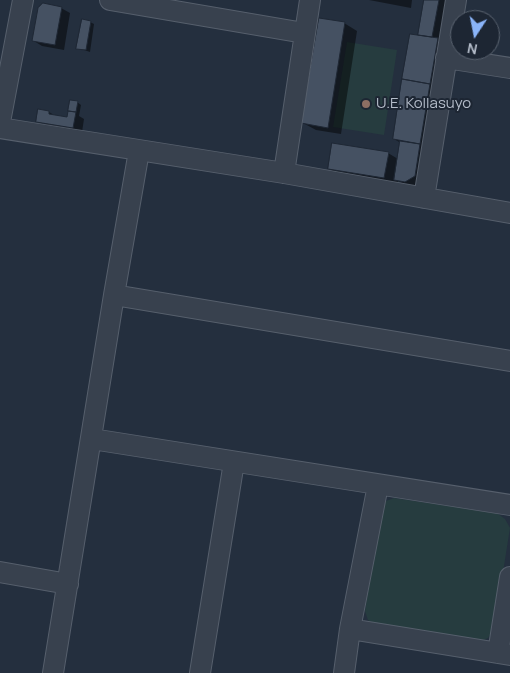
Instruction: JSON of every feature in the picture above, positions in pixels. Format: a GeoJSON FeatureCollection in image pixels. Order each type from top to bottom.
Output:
{"type":"FeatureCollection","features":[{"type":"Feature","properties":{"kind":"street"},"geometry":{"type":"LineString","coordinates":[[0,122],[23,0]]}},
{"type":"Feature","properties":{"kind":"street"},"geometry":{"type":"LineString","coordinates":[[110,0],[304,33]]}},
{"type":"Feature","properties":{"kind":"street"},"geometry":{"type":"LineString","coordinates":[[284,173],[310,0]]}},
{"type":"Feature","properties":{"kind":"street"},"geometry":{"type":"LineString","coordinates":[[424,198],[456,0]]}},
{"type":"Feature","properties":{"kind":"street"},"geometry":{"type":"LineString","coordinates":[[446,58],[510,68]]}},
{"type":"Feature","properties":{"kind":"street"},"geometry":{"type":"LineString","coordinates":[[0,128],[284,173],[510,214]]}},
{"type":"Feature","properties":{"kind":"street"},"geometry":{"type":"LineString","coordinates":[[53,673],[114,295],[140,150]]}},
{"type":"Feature","properties":{"kind":"street"},"geometry":{"type":"LineString","coordinates":[[114,295],[510,361]]}},
{"type":"Feature","properties":{"kind":"street"},"geometry":{"type":"LineString","coordinates":[[92,439],[510,505]]}},
{"type":"Feature","properties":{"kind":"street"},"geometry":{"type":"LineString","coordinates":[[200,673],[234,462]]}},
{"type":"Feature","properties":{"kind":"street"},"geometry":{"type":"LineString","coordinates":[[344,673],[350,629],[378,485]]}},
{"type":"Feature","properties":{"kind":"street"},"geometry":{"type":"LineString","coordinates":[[0,572],[68,584]]}},
{"type":"Feature","properties":{"kind":"street"},"geometry":{"type":"LineString","coordinates":[[350,629],[504,654],[510,577]]}},
{"type":"Feature","properties":{"kind":"green space"},"geometry":{"type":"Polygon","coordinates":[[[347,42],[397,50],[384,135],[333,127],[347,42]]]}},
{"type":"Feature","properties":{"kind":"green space"},"geometry":{"type":"Polygon","coordinates":[[[394,498],[497,513],[505,519],[510,528],[494,629],[488,638],[479,642],[375,625],[368,620],[365,611],[381,507],[386,501],[394,498]]]}},
{"type":"Feature","properties":{"kind":"building"},"geometry":{"type":"Polygon","coordinates":[[[424,0],[439,0],[432,37],[418,35],[424,0]]]}},
{"type":"Feature","properties":{"kind":"building"},"geometry":{"type":"Polygon","coordinates":[[[43,3],[62,7],[55,45],[32,41],[38,8],[43,3]]]}},
{"type":"Feature","properties":{"kind":"building"},"geometry":{"type":"Polygon","coordinates":[[[319,18],[345,22],[328,128],[301,123],[319,18]]]}},
{"type":"Feature","properties":{"kind":"building"},"geometry":{"type":"Polygon","coordinates":[[[82,19],[91,21],[86,50],[76,49],[82,19]]]}},
{"type":"Feature","properties":{"kind":"building"},"geometry":{"type":"Polygon","coordinates":[[[410,34],[438,38],[430,84],[402,79],[410,34]]]}},
{"type":"Feature","properties":{"kind":"building"},"geometry":{"type":"Polygon","coordinates":[[[402,79],[430,84],[420,144],[393,139],[402,79]]]}},
{"type":"Feature","properties":{"kind":"building"},"geometry":{"type":"Polygon","coordinates":[[[70,100],[78,101],[76,112],[68,111],[70,100]]]}},
{"type":"Feature","properties":{"kind":"building"},"geometry":{"type":"Polygon","coordinates":[[[38,109],[49,111],[49,114],[67,117],[68,111],[76,112],[73,128],[36,122],[38,109]]]}},
{"type":"Feature","properties":{"kind":"building"},"geometry":{"type":"Polygon","coordinates":[[[400,141],[420,144],[415,176],[405,182],[394,180],[400,141]]]}},
{"type":"Feature","properties":{"kind":"building"},"geometry":{"type":"Polygon","coordinates":[[[332,143],[389,152],[384,178],[328,169],[332,143]]]}},
{"type":"Feature","properties":{"kind":"place","name":"U.E. Kollasuyo"},"geometry":{"type":"Point","coordinates":[366,104]}}]}
